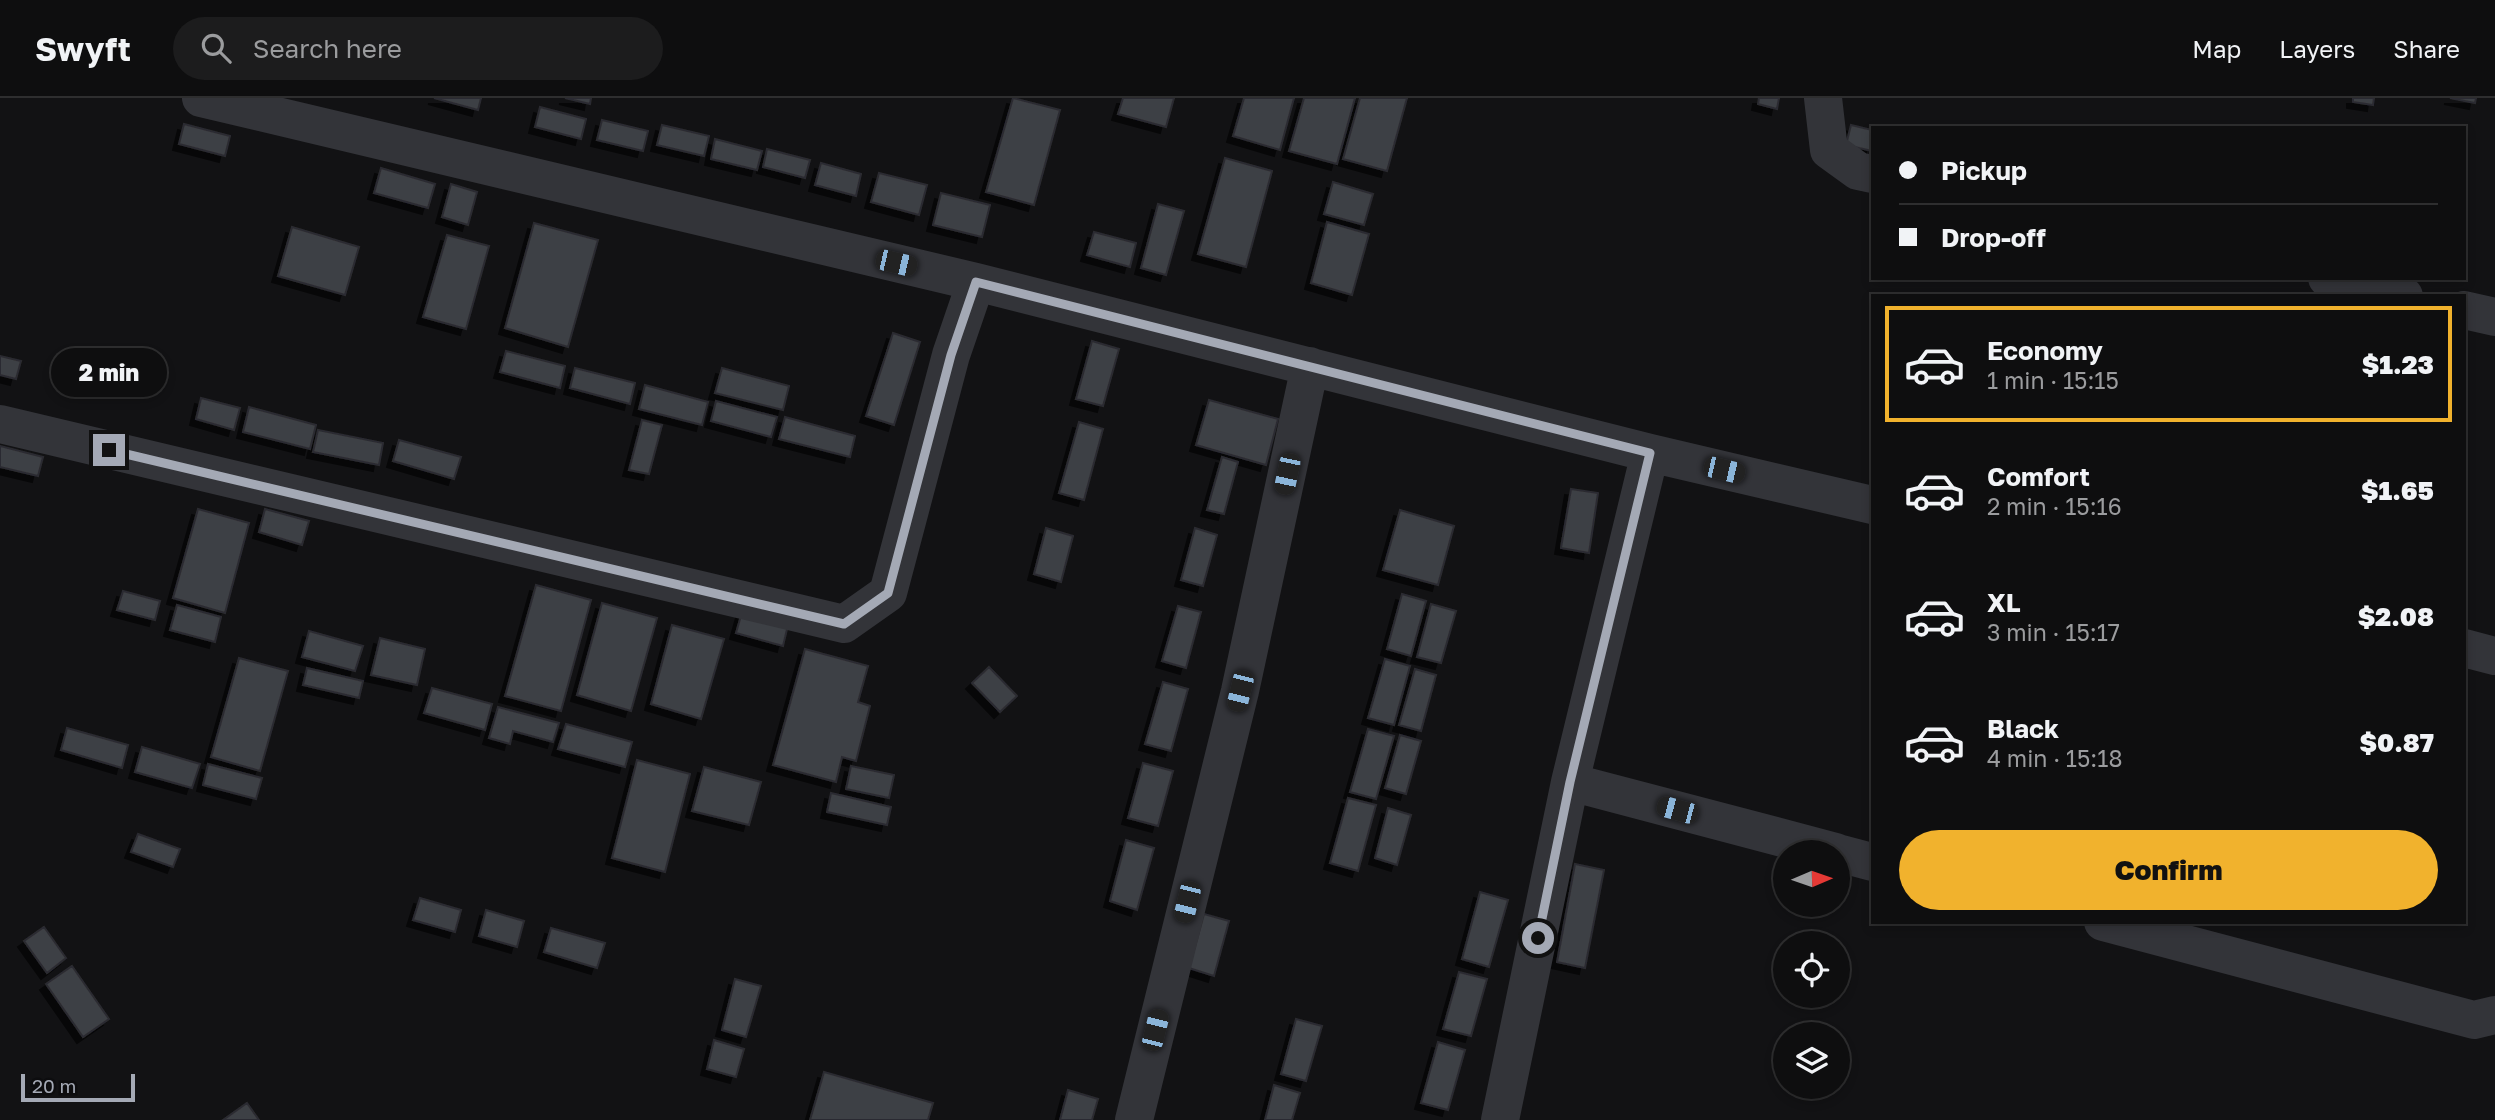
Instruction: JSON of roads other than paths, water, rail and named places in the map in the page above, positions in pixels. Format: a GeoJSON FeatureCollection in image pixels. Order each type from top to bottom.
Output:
{"type":"FeatureCollection","features":[{"type":"Feature","properties":{"kind":"street"},"geometry":{"type":"LineString","coordinates":[[201,98],[976,282],[1650,453],[1871,505]]}},
{"type":"Feature","properties":{"kind":"street"},"geometry":{"type":"LineString","coordinates":[[1823,98],[1829,150],[1858,171],[1871,174]]}},
{"type":"Feature","properties":{"kind":"street"},"geometry":{"type":"LineString","coordinates":[[2336,280],[2395,294]]}},
{"type":"Feature","properties":{"kind":"street"},"geometry":{"type":"LineString","coordinates":[[0,424],[844,624],[888,593],[951,355],[976,282]]}},
{"type":"Feature","properties":{"kind":"street"},"geometry":{"type":"LineString","coordinates":[[2466,310],[2495,317]]}},
{"type":"Feature","properties":{"kind":"street"},"geometry":{"type":"LineString","coordinates":[[1134,1120],[1240,691],[1311,366]]}},
{"type":"Feature","properties":{"kind":"street"},"geometry":{"type":"LineString","coordinates":[[1500,1120],[1570,782],[1650,453]]}},
{"type":"Feature","properties":{"kind":"street"},"geometry":{"type":"LineString","coordinates":[[2466,649],[2495,656]]}},
{"type":"Feature","properties":{"kind":"street"},"geometry":{"type":"LineString","coordinates":[[1570,782],[1791,840]]}},
{"type":"Feature","properties":{"kind":"street"},"geometry":{"type":"LineString","coordinates":[[1850,856],[1871,862]]}},
{"type":"Feature","properties":{"kind":"street"},"geometry":{"type":"LineString","coordinates":[[2111,924],[2474,1020],[2495,1015]]}}]}
